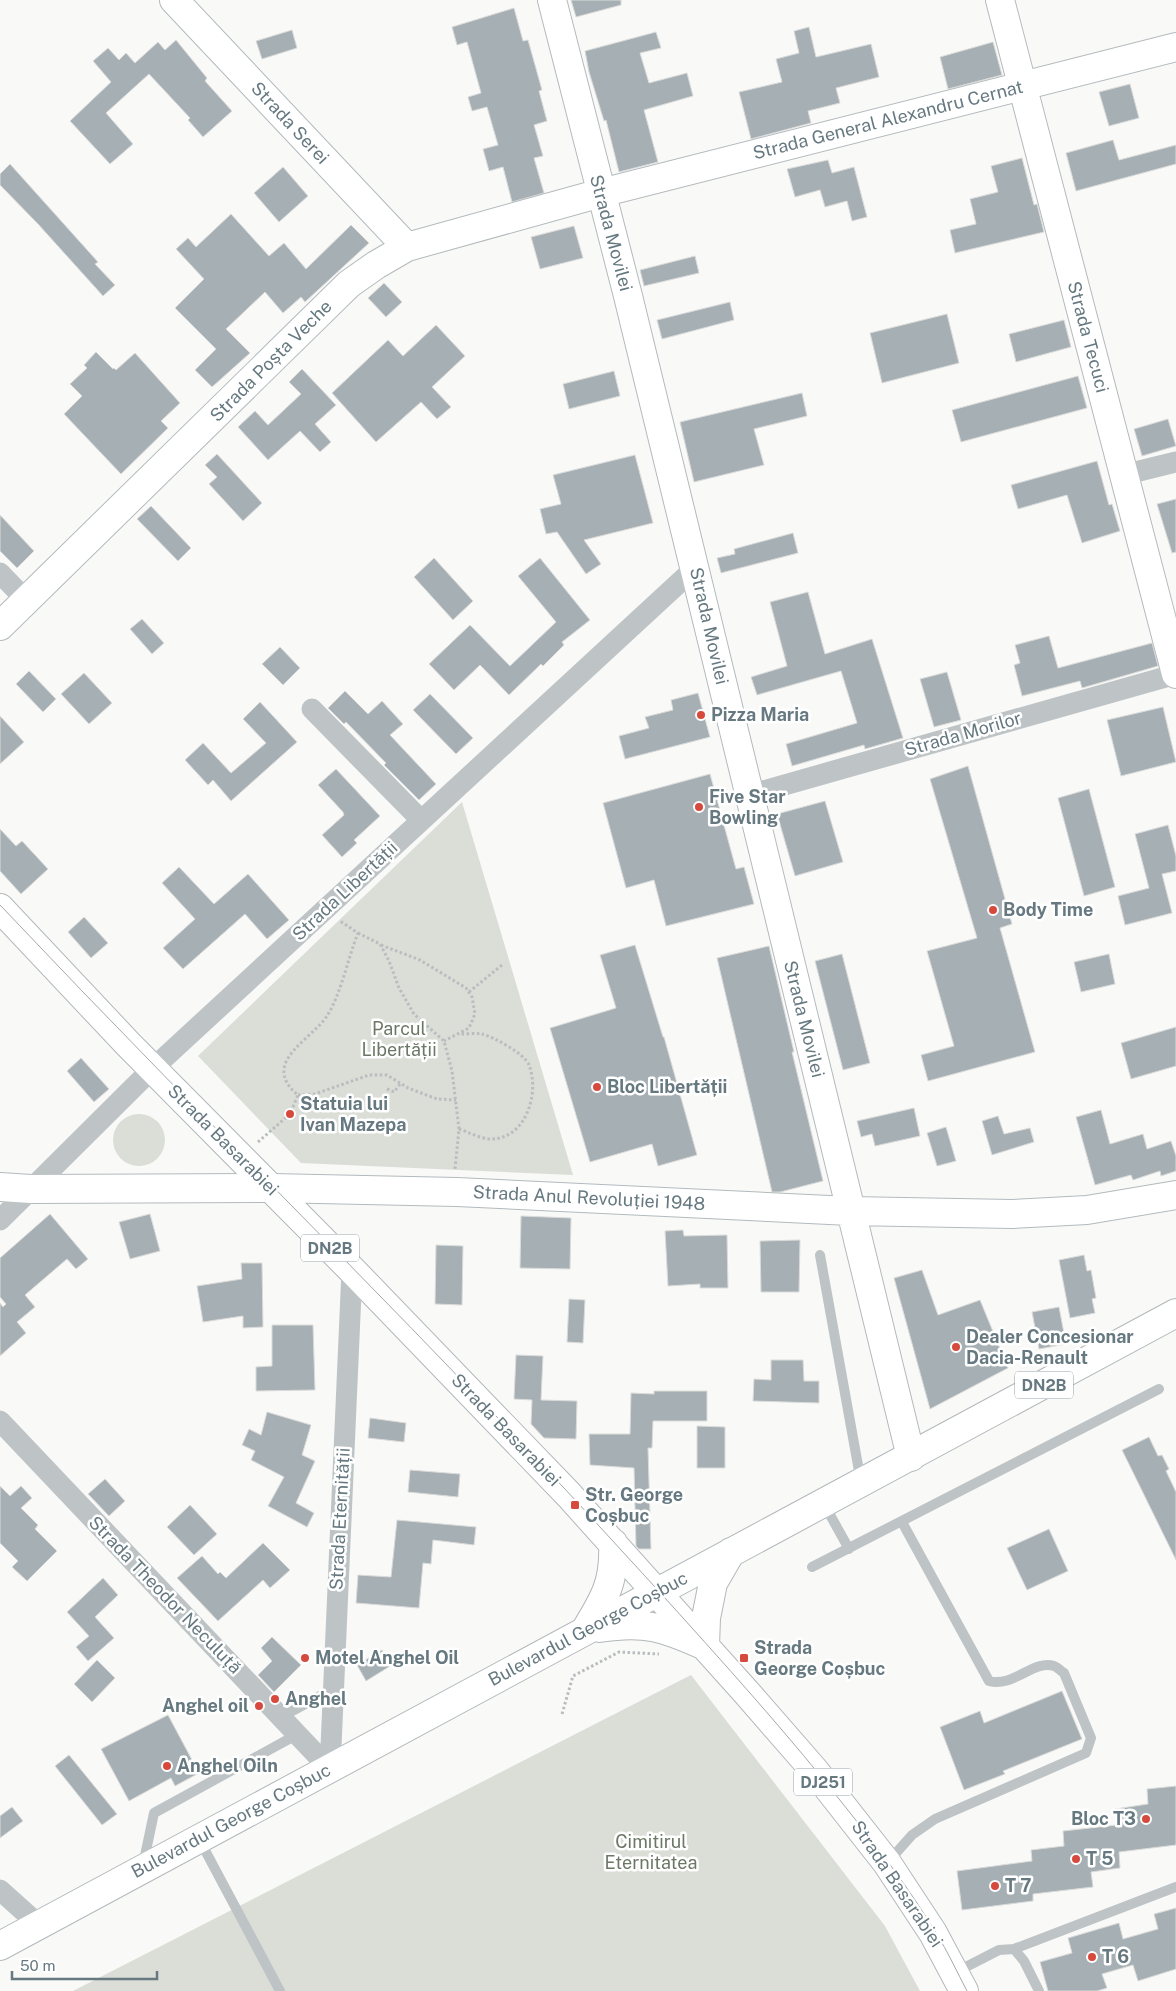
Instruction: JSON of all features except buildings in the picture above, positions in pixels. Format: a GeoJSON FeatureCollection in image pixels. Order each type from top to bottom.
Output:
{"type":"FeatureCollection","features":[{"type":"Feature","properties":{"kind":"street","name":"Strada Serei"},"geometry":{"type":"LineString","coordinates":[[174,0],[407,247]]}},
{"type":"Feature","properties":{"kind":"street","name":"Strada Movilei"},"geometry":{"type":"LineString","coordinates":[[552,0],[628,296],[911,1456]]}},
{"type":"Feature","properties":{"kind":"street","name":"Strada Tecuci"},"geometry":{"type":"LineString","coordinates":[[1000,0],[1176,674]]}},
{"type":"Feature","properties":{"kind":"street","name":"Strada General Alexandru Cernat"},"geometry":{"type":"LineString","coordinates":[[601,194],[1176,47]]}},
{"type":"Feature","properties":{"kind":"street","name":"Strada Poșta Veche"},"geometry":{"type":"LineString","coordinates":[[0,626],[349,284],[376,264],[407,247],[601,194]]}},
{"type":"Feature","properties":{"kind":"street"},"geometry":{"type":"LineString","coordinates":[[1123,475],[1176,462]]}},
{"type":"Feature","properties":{"kind":"street","name":"Strada Libertății"},"geometry":{"type":"LineString","coordinates":[[0,1220],[152,1069],[695,568]]}},
{"type":"Feature","properties":{"kind":"street"},"geometry":{"type":"LineString","coordinates":[[0,573],[27,601]]}},
{"type":"Feature","properties":{"kind":"street","name":"Strada Morilor"},"geometry":{"type":"LineString","coordinates":[[749,795],[1176,674]]}},
{"type":"Feature","properties":{"kind":"street"},"geometry":{"type":"LineString","coordinates":[[312,709],[421,820]]}},
{"type":"Feature","properties":{"kind":"street","name":"Strada Basarabiei"},"geometry":{"type":"LineString","coordinates":[[0,908],[152,1069],[352,1270],[613,1543],[814,1770],[887,1863],[933,1933],[960,1982]]}},
{"type":"Feature","properties":{"kind":"street","name":"Strada Anul Revoluției 1948"},"geometry":{"type":"LineString","coordinates":[[0,1187],[31,1189],[272,1188],[457,1192],[850,1211],[1022,1214],[1088,1210],[1176,1195]]}},
{"type":"Feature","properties":{"kind":"street","name":"Strada Eternității"},"geometry":{"type":"LineString","coordinates":[[330,1768],[352,1270]]}},
{"type":"Feature","properties":{"kind":"street","name":"Bulevardul George Coșbuc"},"geometry":{"type":"LineString","coordinates":[[0,1946],[1176,1313]]}},
{"type":"Feature","properties":{"kind":"street","name":"Strada Theodor Neculuță"},"geometry":{"type":"LineString","coordinates":[[0,1421],[330,1768]]}},
{"type":"Feature","properties":{"kind":"street"},"geometry":{"type":"LineString","coordinates":[[585,1631],[601,1605],[611,1583],[613,1543]]}},
{"type":"Feature","properties":{"kind":"street"},"geometry":{"type":"LineString","coordinates":[[585,1631],[625,1624],[646,1625],[666,1629],[704,1646],[707,1610],[713,1583],[732,1551]]}},
{"type":"Feature","properties":{"kind":"street"},"geometry":{"type":"LineString","coordinates":[[0,1890],[39,1926]]}},
{"type":"Feature","properties":{"kind":"lane"},"geometry":{"type":"LineString","coordinates":[[820,1255],[861,1483]]}},
{"type":"Feature","properties":{"kind":"lane"},"geometry":{"type":"LineString","coordinates":[[812,1567],[1159,1389]]}},
{"type":"Feature","properties":{"kind":"lane"},"geometry":{"type":"LineString","coordinates":[[823,1503],[849,1549]]}},
{"type":"Feature","properties":{"kind":"lane"},"geometry":{"type":"LineString","coordinates":[[887,1863],[912,1835],[935,1819],[1086,1753],[1090,1738],[1064,1673],[1055,1666],[1044,1665],[1003,1683],[990,1681],[902,1522]]}},
{"type":"Feature","properties":{"kind":"lane"},"geometry":{"type":"LineString","coordinates":[[281,1717],[333,1689]]}},
{"type":"Feature","properties":{"kind":"lane"},"geometry":{"type":"LineString","coordinates":[[142,1869],[154,1813],[298,1734]]}},
{"type":"Feature","properties":{"kind":"lane"},"geometry":{"type":"LineString","coordinates":[[199,1838],[280,1991]]}},
{"type":"Feature","properties":{"kind":"lane"},"geometry":{"type":"LineString","coordinates":[[960,1982],[999,1950],[1014,1949],[1176,1887]]}},
{"type":"Feature","properties":{"kind":"lane"},"geometry":{"type":"LineString","coordinates":[[1014,1949],[1024,1961],[1039,1991]]}},
{"type":"Feature","properties":{"kind":"path"},"geometry":{"type":"LineString","coordinates":[[326,910],[358,933],[420,960],[466,988],[472,997],[475,1014],[469,1028],[444,1041]]}},
{"type":"Feature","properties":{"kind":"path"},"geometry":{"type":"LineString","coordinates":[[358,933],[327,1016],[286,1062],[284,1075],[290,1089],[298,1095],[315,1094],[368,1075],[386,1075],[401,1084],[437,1099],[456,1100]]}},
{"type":"Feature","properties":{"kind":"path"},"geometry":{"type":"LineString","coordinates":[[380,944],[389,961],[399,988],[414,1014],[444,1041],[452,1071],[459,1129],[455,1170],[457,1192]]}},
{"type":"Feature","properties":{"kind":"path"},"geometry":{"type":"LineString","coordinates":[[469,992],[502,965]]}},
{"type":"Feature","properties":{"kind":"path"},"geometry":{"type":"LineString","coordinates":[[459,1034],[482,1034],[506,1045],[529,1064],[533,1081],[530,1108],[520,1125],[505,1136],[490,1139],[459,1129]]}},
{"type":"Feature","properties":{"kind":"path"},"geometry":{"type":"LineString","coordinates":[[387,1089],[394,1092],[401,1084]]}},
{"type":"Feature","properties":{"kind":"path"},"geometry":{"type":"LineString","coordinates":[[239,1156],[271,1132],[290,1114],[298,1095]]}},
{"type":"Feature","properties":{"kind":"path"},"geometry":{"type":"LineString","coordinates":[[562,1714],[573,1676],[619,1652],[668,1654]]}},
{"type":"Feature","properties":{"kind":"green space","name":"Parcul Libertății"},"geometry":{"type":"Polygon","coordinates":[[[462,802],[573,1175],[301,1163],[198,1056],[462,802]]]}},
{"type":"Feature","properties":{"kind":"green space"},"geometry":{"type":"Polygon","coordinates":[[[134,1114],[144,1114],[158,1121],[165,1135],[165,1145],[158,1159],[144,1166],[134,1166],[124,1162],[117,1155],[113,1145],[113,1135],[117,1125],[124,1118],[134,1114]]]}},
{"type":"Feature","properties":{"kind":"green space","name":"Cimitirul Eternitatea"},"geometry":{"type":"Polygon","coordinates":[[[691,1675],[885,1926],[920,1991],[73,1991],[691,1675]]]}},
{"type":"Feature","properties":{"kind":"tram line"},"geometry":{"type":"LineString","coordinates":[[0,905],[494,1414],[655,1587],[730,1671],[828,1785],[895,1872],[940,1940],[967,1991]]}},
{"type":"Feature","properties":{"kind":"place","name":"Pizza Maria"},"geometry":{"type":"Point","coordinates":[701,715]}},
{"type":"Feature","properties":{"kind":"place","name":"Five Star Bowling"},"geometry":{"type":"Point","coordinates":[699,807]}},
{"type":"Feature","properties":{"kind":"place","name":"Body Time"},"geometry":{"type":"Point","coordinates":[993,910]}},
{"type":"Feature","properties":{"kind":"place","name":"Bloc Libertății"},"geometry":{"type":"Point","coordinates":[597,1087]}},
{"type":"Feature","properties":{"kind":"place","name":"Statuia lui Ivan Mazepa"},"geometry":{"type":"Point","coordinates":[290,1114]}},
{"type":"Feature","properties":{"kind":"place","name":"Dealer Concesionar Dacia-Renault"},"geometry":{"type":"Point","coordinates":[956,1347]}},
{"type":"Feature","properties":{"kind":"place","name":"Str. George Coșbuc"},"geometry":{"type":"Point","coordinates":[575,1505]}},
{"type":"Feature","properties":{"kind":"place","name":"Motel Anghel Oil"},"geometry":{"type":"Point","coordinates":[305,1658]}},
{"type":"Feature","properties":{"kind":"place","name":"Strada George Coșbuc"},"geometry":{"type":"Point","coordinates":[744,1658]}},
{"type":"Feature","properties":{"kind":"place","name":"Anghel"},"geometry":{"type":"Point","coordinates":[275,1699]}},
{"type":"Feature","properties":{"kind":"place","name":"Anghel oil"},"geometry":{"type":"Point","coordinates":[259,1706]}},
{"type":"Feature","properties":{"kind":"place","name":"Anghel Oiln"},"geometry":{"type":"Point","coordinates":[167,1766]}},
{"type":"Feature","properties":{"kind":"place","name":"Bloc T3"},"geometry":{"type":"Point","coordinates":[1146,1819]}},
{"type":"Feature","properties":{"kind":"place","name":"T 5"},"geometry":{"type":"Point","coordinates":[1076,1859]}},
{"type":"Feature","properties":{"kind":"place","name":"T 7"},"geometry":{"type":"Point","coordinates":[995,1886]}},
{"type":"Feature","properties":{"kind":"place","name":"T 6"},"geometry":{"type":"Point","coordinates":[1092,1957]}}]}
